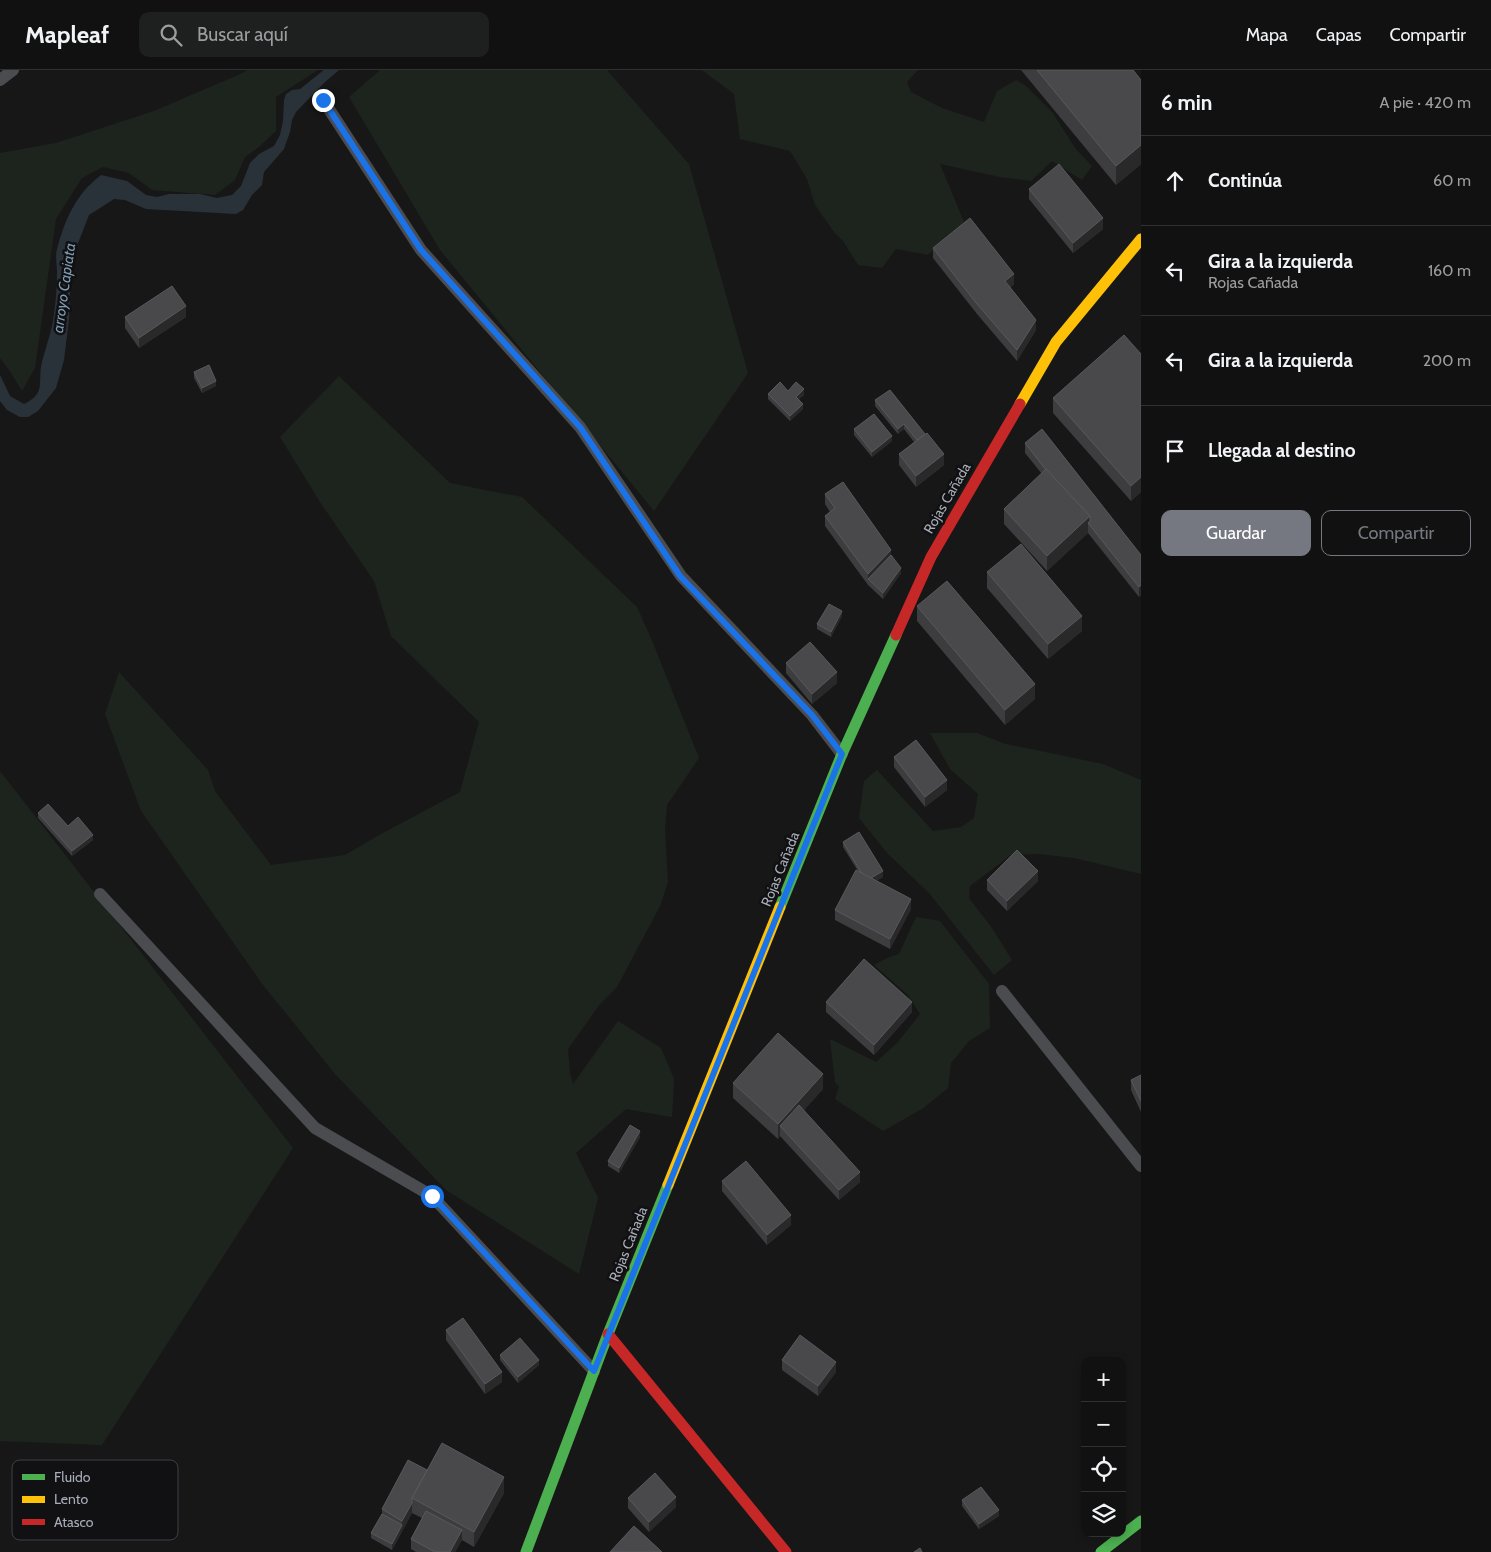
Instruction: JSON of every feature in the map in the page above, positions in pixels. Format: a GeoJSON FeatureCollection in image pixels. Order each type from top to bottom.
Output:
{"type":"FeatureCollection","features":[{"type":"Feature","properties":{"kind":"main road","name":"Rojas Cañada"},"geometry":{"type":"LineString","coordinates":[[526,1552],[608,1334],[842,754],[931,557],[1056,342],[1141,239]]}},
{"type":"Feature","properties":{"kind":"main road"},"geometry":{"type":"LineString","coordinates":[[608,1334],[786,1552]]}},
{"type":"Feature","properties":{"kind":"main road"},"geometry":{"type":"LineString","coordinates":[[1101,1552],[1141,1521]]}},
{"type":"Feature","properties":{"kind":"lane"},"geometry":{"type":"LineString","coordinates":[[0,80],[13,70]]}},
{"type":"Feature","properties":{"kind":"lane"},"geometry":{"type":"LineString","coordinates":[[323,100],[421,250],[580,427],[680,576],[812,715],[842,754]]}},
{"type":"Feature","properties":{"kind":"lane"},"geometry":{"type":"LineString","coordinates":[[100,894],[315,1128],[432,1196],[594,1371]]}},
{"type":"Feature","properties":{"kind":"lane"},"geometry":{"type":"LineString","coordinates":[[1002,991],[1141,1166]]}},
{"type":"Feature","properties":{"kind":"shaded area"},"geometry":{"type":"Polygon","coordinates":[[[246,70],[318,70],[276,97],[276,131],[245,157],[235,180],[215,195],[152,190],[129,173],[103,167],[82,178],[56,219],[35,368],[22,391],[0,358],[0,153],[56,143],[154,111],[246,70]]]}},
{"type":"Feature","properties":{"kind":"shaded area"},"geometry":{"type":"Polygon","coordinates":[[[380,70],[607,70],[689,164],[748,373],[654,511],[440,250],[349,97],[380,70]]]}},
{"type":"Feature","properties":{"kind":"shaded area"},"geometry":{"type":"Polygon","coordinates":[[[702,70],[918,70],[907,82],[911,92],[942,108],[984,122],[997,91],[1016,80],[1025,85],[1053,113],[1075,148],[1092,166],[1082,180],[1052,161],[1031,181],[1000,177],[940,164],[964,222],[928,255],[896,249],[882,268],[858,265],[843,241],[834,232],[815,205],[807,179],[790,151],[740,139],[734,94],[702,70]]]}},
{"type":"Feature","properties":{"kind":"shaded area"},"geometry":{"type":"Polygon","coordinates":[[[339,376],[450,483],[522,497],[637,607],[699,758],[667,805],[665,830],[668,882],[660,906],[617,987],[600,1004],[568,1049],[573,1084],[618,1021],[661,1048],[674,1079],[672,1117],[626,1109],[576,1153],[598,1198],[579,1274],[446,1190],[335,1074],[263,985],[141,811],[105,714],[119,672],[208,770],[215,791],[271,865],[345,855],[460,792],[479,722],[391,636],[374,581],[320,502],[280,437],[339,376]]]}},
{"type":"Feature","properties":{"kind":"shaded area"},"geometry":{"type":"Polygon","coordinates":[[[930,733],[977,733],[1006,744],[1103,764],[1141,780],[1141,874],[1074,858],[1038,854],[1011,855],[970,886],[969,898],[992,928],[1012,960],[994,975],[929,893],[887,853],[859,818],[864,781],[877,770],[933,831],[961,827],[974,818],[978,794],[950,769],[930,733]]]}},
{"type":"Feature","properties":{"kind":"shaded area"},"geometry":{"type":"Polygon","coordinates":[[[0,771],[293,1148],[102,1445],[0,1441],[0,771]]]}},
{"type":"Feature","properties":{"kind":"shaded area"},"geometry":{"type":"Polygon","coordinates":[[[916,917],[940,921],[989,984],[990,1028],[969,1041],[951,1063],[948,1088],[922,1109],[883,1131],[835,1099],[839,1087],[835,1082],[830,1039],[876,1062],[898,1042],[920,1014],[908,995],[874,965],[899,954],[916,917]]]}},
{"type":"Feature","properties":{"kind":"water","name":"arroyo Capiata"},"geometry":{"type":"Polygon","coordinates":[[[324,70],[339,70],[296,112],[284,149],[264,172],[262,185],[252,195],[243,210],[236,214],[146,209],[125,200],[114,199],[89,215],[75,251],[71,269],[69,319],[64,360],[56,388],[38,411],[28,417],[20,417],[7,410],[0,401],[0,375],[10,396],[24,404],[36,396],[40,386],[42,362],[55,309],[57,249],[68,217],[78,199],[92,182],[101,175],[127,181],[146,195],[157,197],[169,194],[200,194],[217,198],[232,195],[241,186],[250,163],[259,154],[274,146],[280,135],[286,94],[292,90],[300,89],[324,70]]]}},
{"type":"Feature","properties":{"kind":"building"},"geometry":{"type":"Polygon","coordinates":[[[1037,70],[1133,70],[1141,80],[1141,145],[1116,166],[1037,70]]]}},
{"type":"Feature","properties":{"kind":"building"},"geometry":{"type":"Polygon","coordinates":[[[1059,164],[1103,218],[1073,243],[1029,189],[1059,164]]]}},
{"type":"Feature","properties":{"kind":"building"},"geometry":{"type":"Polygon","coordinates":[[[970,218],[1014,274],[1005,281],[1036,320],[1017,350],[977,304],[933,248],[970,218]]]}},
{"type":"Feature","properties":{"kind":"building"},"geometry":{"type":"Polygon","coordinates":[[[172,286],[186,306],[139,338],[125,317],[172,286]]]}},
{"type":"Feature","properties":{"kind":"building"},"geometry":{"type":"Polygon","coordinates":[[[1124,335],[1141,354],[1141,477],[1131,486],[1053,398],[1124,335]]]}},
{"type":"Feature","properties":{"kind":"building"},"geometry":{"type":"Polygon","coordinates":[[[209,365],[216,381],[202,388],[194,372],[209,365]]]}},
{"type":"Feature","properties":{"kind":"building"},"geometry":{"type":"Polygon","coordinates":[[[780,382],[788,391],[796,382],[804,389],[796,397],[803,404],[790,416],[768,394],[780,382]]]}},
{"type":"Feature","properties":{"kind":"building"},"geometry":{"type":"Polygon","coordinates":[[[890,390],[925,434],[917,440],[904,424],[898,429],[875,400],[890,390]]]}},
{"type":"Feature","properties":{"kind":"building"},"geometry":{"type":"Polygon","coordinates":[[[874,414],[892,436],[872,452],[854,429],[874,414]]]}},
{"type":"Feature","properties":{"kind":"building"},"geometry":{"type":"Polygon","coordinates":[[[1042,429],[1141,555],[1141,585],[1139,587],[1088,523],[1090,516],[1046,470],[1025,443],[1042,429]]]}},
{"type":"Feature","properties":{"kind":"building"},"geometry":{"type":"Polygon","coordinates":[[[927,433],[944,454],[916,476],[899,454],[927,433]]]}},
{"type":"Feature","properties":{"kind":"building"},"geometry":{"type":"Polygon","coordinates":[[[1046,469],[1090,516],[1047,556],[1004,509],[1046,469]]]}},
{"type":"Feature","properties":{"kind":"building"},"geometry":{"type":"Polygon","coordinates":[[[843,482],[891,550],[868,574],[825,516],[835,508],[825,494],[843,482]]]}},
{"type":"Feature","properties":{"kind":"building"},"geometry":{"type":"Polygon","coordinates":[[[1021,544],[1082,616],[1048,644],[987,572],[1021,544]]]}},
{"type":"Feature","properties":{"kind":"building"},"geometry":{"type":"Polygon","coordinates":[[[891,555],[901,568],[883,593],[868,579],[891,555]]]}},
{"type":"Feature","properties":{"kind":"building"},"geometry":{"type":"Polygon","coordinates":[[[947,581],[1035,684],[1005,710],[917,606],[947,581]]]}},
{"type":"Feature","properties":{"kind":"building"},"geometry":{"type":"Polygon","coordinates":[[[829,604],[842,611],[831,632],[817,624],[829,604]]]}},
{"type":"Feature","properties":{"kind":"building"},"geometry":{"type":"Polygon","coordinates":[[[810,642],[837,672],[812,694],[786,663],[810,642]]]}},
{"type":"Feature","properties":{"kind":"building"},"geometry":{"type":"Polygon","coordinates":[[[916,740],[947,780],[925,797],[894,757],[916,740]]]}},
{"type":"Feature","properties":{"kind":"building"},"geometry":{"type":"Polygon","coordinates":[[[48,804],[68,826],[78,817],[93,835],[72,851],[38,813],[48,804]]]}},
{"type":"Feature","properties":{"kind":"building"},"geometry":{"type":"Polygon","coordinates":[[[859,832],[883,871],[871,878],[862,874],[843,842],[859,832]]]}},
{"type":"Feature","properties":{"kind":"building"},"geometry":{"type":"Polygon","coordinates":[[[1017,850],[1038,871],[1007,901],[987,880],[1017,850]]]}},
{"type":"Feature","properties":{"kind":"building"},"geometry":{"type":"Polygon","coordinates":[[[856,870],[911,899],[890,939],[835,910],[856,870]]]}},
{"type":"Feature","properties":{"kind":"building"},"geometry":{"type":"Polygon","coordinates":[[[864,959],[912,1002],[874,1045],[826,1002],[864,959]]]}},
{"type":"Feature","properties":{"kind":"building"},"geometry":{"type":"Polygon","coordinates":[[[778,1033],[823,1074],[778,1124],[733,1083],[778,1033]]]}},
{"type":"Feature","properties":{"kind":"building"},"geometry":{"type":"Polygon","coordinates":[[[1141,1075],[1141,1101],[1131,1080],[1141,1075]]]}},
{"type":"Feature","properties":{"kind":"building"},"geometry":{"type":"Polygon","coordinates":[[[799,1105],[860,1172],[839,1190],[780,1126],[799,1105]]]}},
{"type":"Feature","properties":{"kind":"building"},"geometry":{"type":"Polygon","coordinates":[[[630,1125],[640,1131],[619,1168],[608,1161],[630,1125]]]}},
{"type":"Feature","properties":{"kind":"building"},"geometry":{"type":"Polygon","coordinates":[[[746,1161],[791,1215],[767,1235],[722,1181],[746,1161]]]}},
{"type":"Feature","properties":{"kind":"building"},"geometry":{"type":"Polygon","coordinates":[[[463,1318],[502,1372],[485,1384],[446,1330],[463,1318]]]}},
{"type":"Feature","properties":{"kind":"building"},"geometry":{"type":"Polygon","coordinates":[[[800,1335],[836,1362],[818,1386],[782,1360],[800,1335]]]}},
{"type":"Feature","properties":{"kind":"building"},"geometry":{"type":"Polygon","coordinates":[[[520,1338],[539,1360],[518,1377],[500,1355],[520,1338]]]}},
{"type":"Feature","properties":{"kind":"building"},"geometry":{"type":"Polygon","coordinates":[[[442,1443],[504,1477],[474,1532],[412,1498],[442,1443]]]}},
{"type":"Feature","properties":{"kind":"building"},"geometry":{"type":"Polygon","coordinates":[[[408,1460],[427,1470],[402,1521],[382,1509],[408,1460]]]}},
{"type":"Feature","properties":{"kind":"building"},"geometry":{"type":"Polygon","coordinates":[[[655,1473],[676,1497],[649,1522],[628,1498],[655,1473]]]}},
{"type":"Feature","properties":{"kind":"building"},"geometry":{"type":"Polygon","coordinates":[[[981,1487],[999,1510],[979,1524],[962,1500],[981,1487]]]}},
{"type":"Feature","properties":{"kind":"building"},"geometry":{"type":"Polygon","coordinates":[[[426,1511],[462,1530],[450,1552],[435,1552],[411,1539],[426,1511]]]}},
{"type":"Feature","properties":{"kind":"building"},"geometry":{"type":"Polygon","coordinates":[[[382,1514],[402,1525],[392,1544],[371,1533],[382,1514]]]}},
{"type":"Feature","properties":{"kind":"building"},"geometry":{"type":"Polygon","coordinates":[[[634,1526],[662,1552],[610,1552],[634,1526]]]}},
{"type":"Feature","properties":{"kind":"building"},"geometry":{"type":"Polygon","coordinates":[[[920,1548],[922,1552],[914,1552],[920,1548]]]}},
{"type":"Feature","properties":{"kind":"traffic: fast"},"geometry":{"type":"LineString","coordinates":[[780,907],[842,754],[896,635]]}},
{"type":"Feature","properties":{"kind":"traffic: fast"},"geometry":{"type":"LineString","coordinates":[[526,1552],[608,1334],[668,1185]]}},
{"type":"Feature","properties":{"kind":"traffic: fast"},"geometry":{"type":"LineString","coordinates":[[1101,1552],[1141,1521]]}},
{"type":"Feature","properties":{"kind":"traffic: slow"},"geometry":{"type":"LineString","coordinates":[[1020,404],[1056,342],[1141,239]]}},
{"type":"Feature","properties":{"kind":"traffic: slow"},"geometry":{"type":"LineString","coordinates":[[668,1185],[780,907]]}},
{"type":"Feature","properties":{"kind":"traffic: jam"},"geometry":{"type":"LineString","coordinates":[[896,635],[931,557],[1020,404]]}},
{"type":"Feature","properties":{"kind":"traffic: jam"},"geometry":{"type":"LineString","coordinates":[[608,1334],[786,1552]]}},
{"type":"Feature","properties":{"kind":"route"},"geometry":{"type":"LineString","coordinates":[[323,100],[421,250],[580,427],[680,576],[812,715],[842,754],[594,1371],[432,1196]]}}]}
